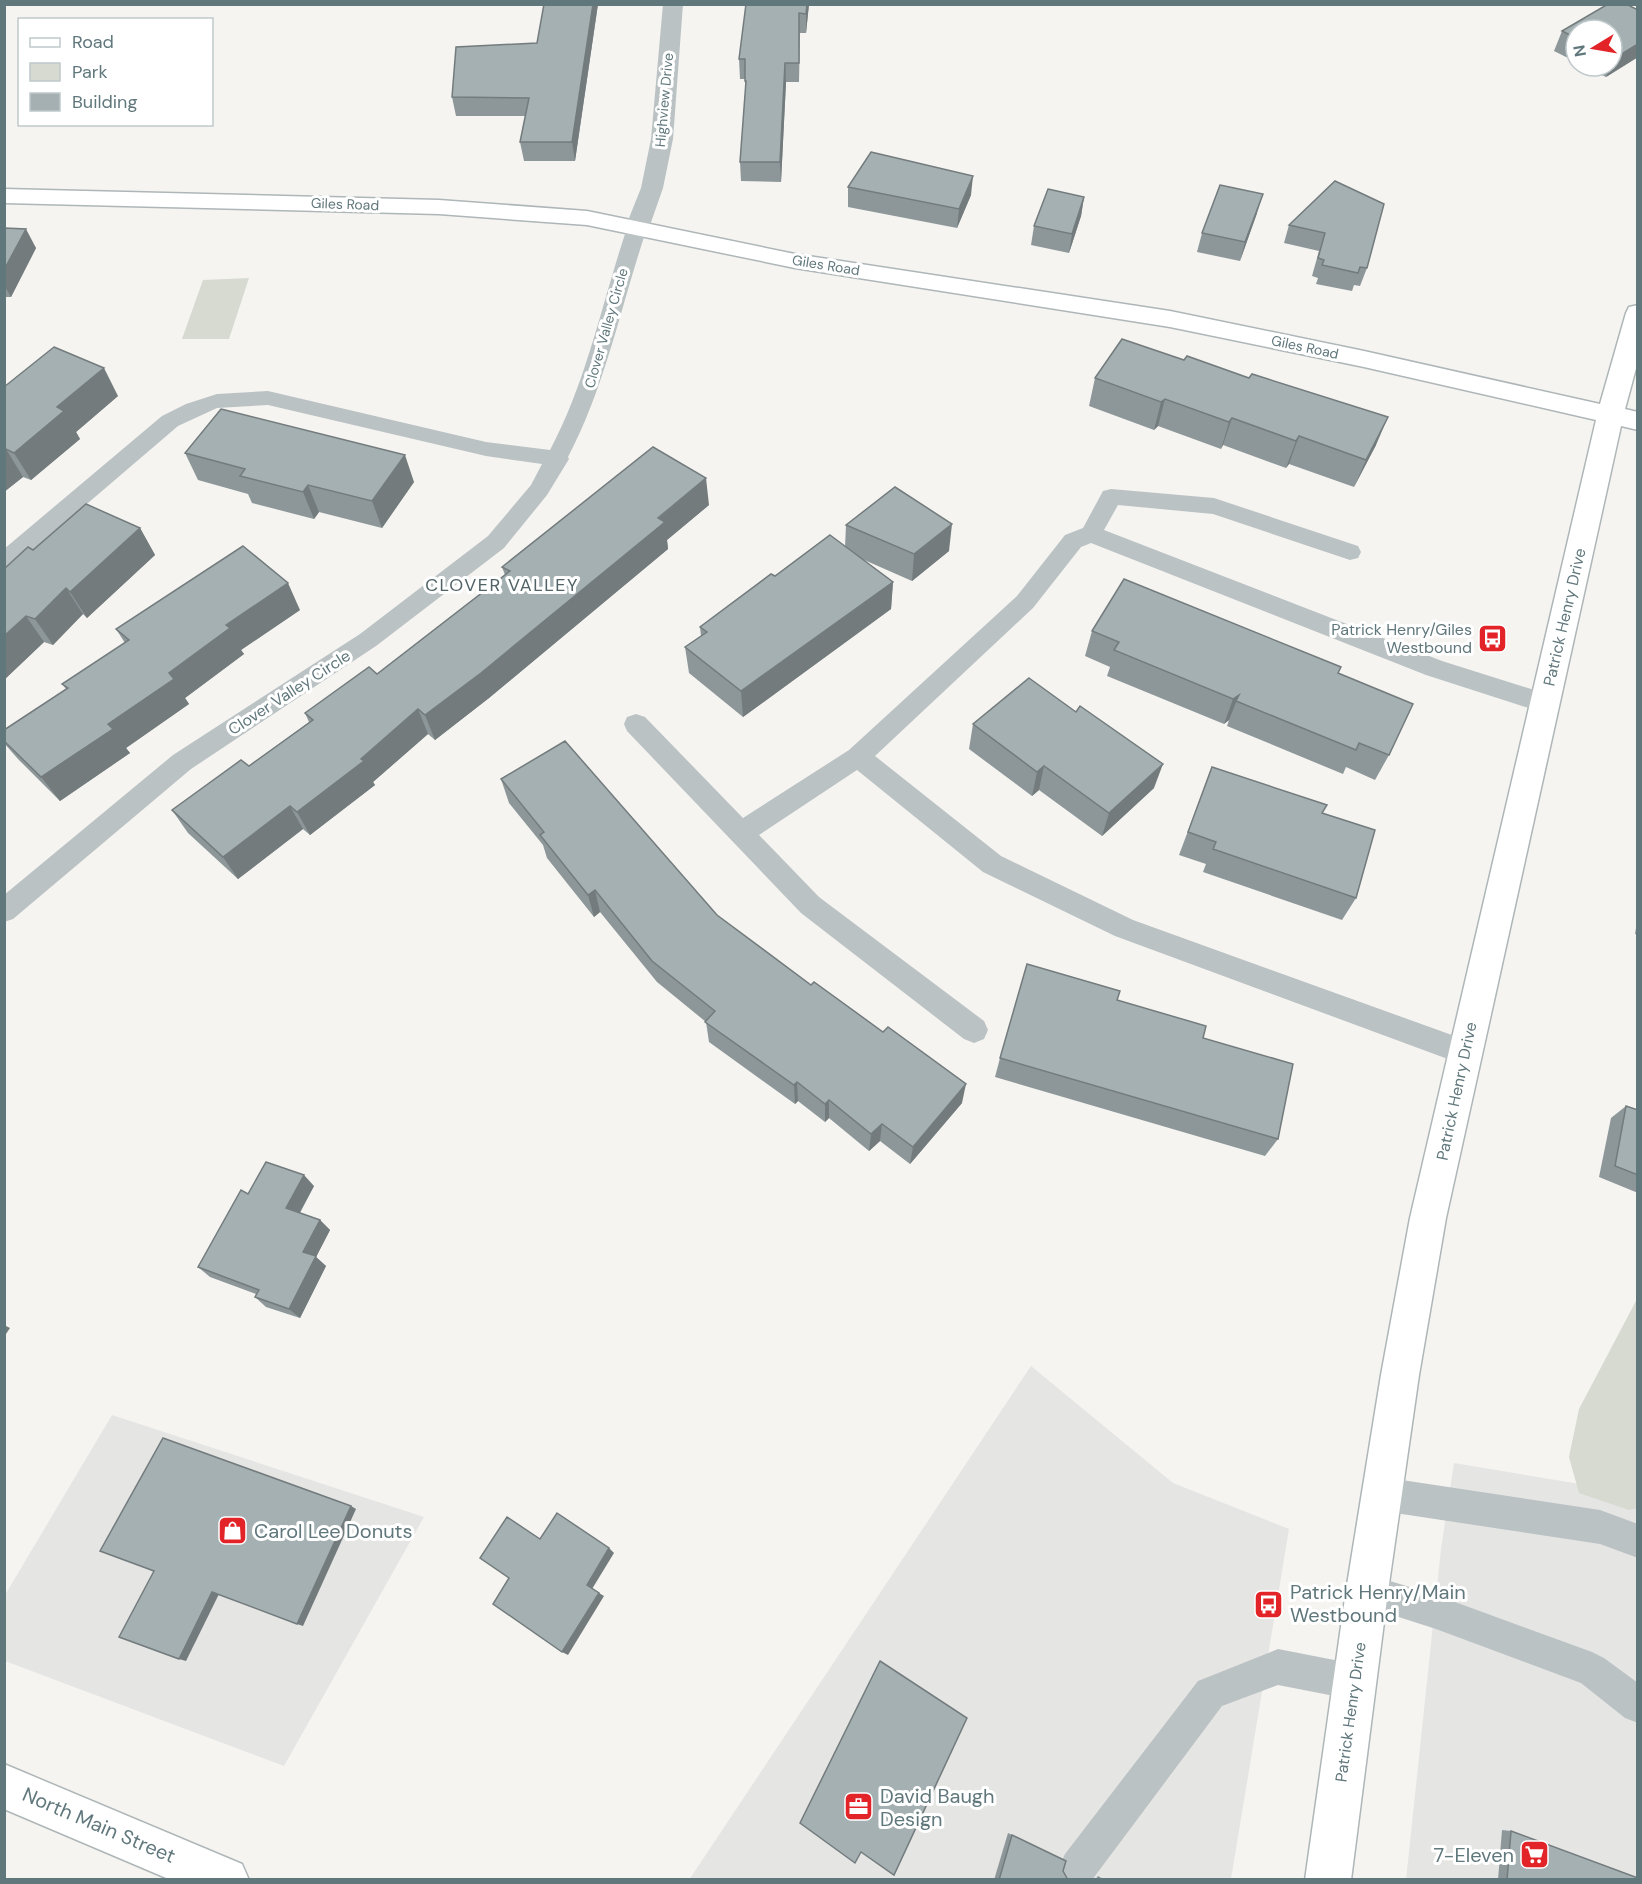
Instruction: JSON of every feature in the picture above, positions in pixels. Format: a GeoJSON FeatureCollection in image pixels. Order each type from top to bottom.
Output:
{"type":"FeatureCollection","features":[{"type":"Feature","properties":{"kind":"street","name":"Highview Drive"},"geometry":{"type":"LineString","coordinates":[[637,228],[652,188],[662,139],[673,4]]}},
{"type":"Feature","properties":{"kind":"street","name":"Giles Road"},"geometry":{"type":"LineString","coordinates":[[4,196],[450,207],[587,218],[795,261],[1170,319],[1364,359],[1624,418]]}},
{"type":"Feature","properties":{"kind":"street","name":"Patrick Henry Drive"},"geometry":{"type":"LineString","coordinates":[[1328,1880],[1366,1592],[1428,1218],[1544,703],[1624,418],[1638,313]]}},
{"type":"Feature","properties":{"kind":"street","name":"North Main Street"},"geometry":{"type":"LineString","coordinates":[[4,1786],[226,1880]]}},
{"type":"Feature","properties":{"kind":"lane","name":"Clover Valley Circle"},"geometry":{"type":"LineString","coordinates":[[4,911],[182,762],[368,640],[496,542],[528,506],[558,459],[589,388],[617,288],[637,228]]}},
{"type":"Feature","properties":{"kind":"lane"},"geometry":{"type":"LineString","coordinates":[[4,562],[170,421],[193,408],[214,400],[242,397],[268,398],[486,449],[558,459]]}},
{"type":"Feature","properties":{"kind":"lane"},"geometry":{"type":"LineString","coordinates":[[741,833],[858,757],[1025,602],[1073,541],[1091,534],[1111,497],[1214,506],[1350,552]]}},
{"type":"Feature","properties":{"kind":"lane"},"geometry":{"type":"LineString","coordinates":[[1091,534],[1434,668],[1544,703]]}},
{"type":"Feature","properties":{"kind":"lane"},"geometry":{"type":"LineString","coordinates":[[636,724],[810,905],[974,1030]]}},
{"type":"Feature","properties":{"kind":"lane"},"geometry":{"type":"LineString","coordinates":[[858,757],[992,864],[1124,928],[1464,1052]]}},
{"type":"Feature","properties":{"kind":"lane"},"geometry":{"type":"LineString","coordinates":[[1382,1494],[1600,1527],[1638,1541]]}},
{"type":"Feature","properties":{"kind":"lane"},"geometry":{"type":"LineString","coordinates":[[1366,1592],[1436,1612],[1592,1670],[1638,1705]]}},
{"type":"Feature","properties":{"kind":"lane"},"geometry":{"type":"LineString","coordinates":[[1078,1867],[1210,1692],[1278,1667],[1355,1683]]}},
{"type":"Feature","properties":{"kind":"shaded area"},"geometry":{"type":"Polygon","coordinates":[[[1031,1366],[1173,1483],[1289,1529],[1231,1879],[689,1880],[1031,1366]]]}},
{"type":"Feature","properties":{"kind":"shaded area"},"geometry":{"type":"Polygon","coordinates":[[[1637,1393],[1637,1879],[1406,1880],[1441,1549],[1454,1463],[1592,1486],[1637,1393]]]}},
{"type":"Feature","properties":{"kind":"shaded area"},"geometry":{"type":"Polygon","coordinates":[[[112,1415],[424,1517],[284,1766],[5,1661],[5,1595],[112,1415]]]}},
{"type":"Feature","properties":{"kind":"green space"},"geometry":{"type":"Polygon","coordinates":[[[249,278],[229,339],[182,339],[203,280],[249,278]]]}},
{"type":"Feature","properties":{"kind":"green space"},"geometry":{"type":"Polygon","coordinates":[[[1637,1299],[1638,1508],[1629,1510],[1579,1493],[1569,1457],[1579,1409],[1637,1299]]]}},
{"type":"Feature","properties":{"kind":"building"},"geometry":{"type":"Polygon","coordinates":[[[544,4],[593,4],[572,142],[520,142],[529,98],[452,97],[456,47],[537,43],[544,4]]]}},
{"type":"Feature","properties":{"kind":"building"},"geometry":{"type":"Polygon","coordinates":[[[746,4],[807,4],[806,14],[799,13],[799,63],[785,63],[780,162],[740,162],[746,81],[745,59],[739,59],[746,4]]]}},
{"type":"Feature","properties":{"kind":"building"},"geometry":{"type":"Polygon","coordinates":[[[1608,4],[1626,4],[1638,10],[1638,44],[1624,53],[1624,18],[1584,18],[1608,4]]]}},
{"type":"Feature","properties":{"kind":"building"},"geometry":{"type":"Polygon","coordinates":[[[871,152],[973,176],[959,209],[848,187],[871,152]]]}},
{"type":"Feature","properties":{"kind":"building"},"geometry":{"type":"Polygon","coordinates":[[[1335,181],[1384,204],[1367,268],[1360,267],[1358,273],[1322,265],[1324,260],[1318,258],[1325,233],[1289,225],[1335,181]]]}},
{"type":"Feature","properties":{"kind":"building"},"geometry":{"type":"Polygon","coordinates":[[[1220,185],[1263,194],[1245,242],[1202,233],[1220,185]]]}},
{"type":"Feature","properties":{"kind":"building"},"geometry":{"type":"Polygon","coordinates":[[[1048,189],[1084,197],[1072,234],[1034,226],[1048,189]]]}},
{"type":"Feature","properties":{"kind":"building"},"geometry":{"type":"Polygon","coordinates":[[[4,228],[26,229],[4,270],[4,228]]]}},
{"type":"Feature","properties":{"kind":"building"},"geometry":{"type":"Polygon","coordinates":[[[1122,339],[1184,360],[1187,356],[1249,378],[1252,374],[1388,417],[1366,460],[1299,436],[1296,441],[1232,418],[1229,422],[1165,399],[1161,402],[1095,378],[1122,339]]]}},
{"type":"Feature","properties":{"kind":"building"},"geometry":{"type":"Polygon","coordinates":[[[54,347],[104,368],[57,407],[64,411],[14,453],[4,450],[4,387],[54,347]]]}},
{"type":"Feature","properties":{"kind":"building"},"geometry":{"type":"Polygon","coordinates":[[[221,409],[405,455],[372,501],[308,485],[303,492],[240,476],[245,469],[185,453],[221,409]]]}},
{"type":"Feature","properties":{"kind":"building"},"geometry":{"type":"Polygon","coordinates":[[[653,447],[706,478],[658,518],[665,522],[481,673],[425,715],[418,709],[361,759],[364,761],[297,812],[290,806],[223,857],[172,810],[241,760],[249,766],[313,720],[305,713],[369,667],[377,674],[510,571],[502,567],[653,447]]]}},
{"type":"Feature","properties":{"kind":"building"},"geometry":{"type":"Polygon","coordinates":[[[895,487],[952,524],[914,554],[846,525],[895,487]]]}},
{"type":"Feature","properties":{"kind":"building"},"geometry":{"type":"Polygon","coordinates":[[[86,504],[140,528],[70,592],[66,588],[35,619],[26,616],[4,636],[4,569],[28,547],[33,550],[86,504]]]}},
{"type":"Feature","properties":{"kind":"building"},"geometry":{"type":"Polygon","coordinates":[[[830,535],[893,582],[741,691],[685,647],[707,632],[700,627],[771,574],[775,576],[830,535]]]}},
{"type":"Feature","properties":{"kind":"building"},"geometry":{"type":"Polygon","coordinates":[[[243,546],[288,583],[226,625],[230,628],[169,673],[174,679],[108,724],[113,729],[41,777],[4,741],[4,730],[68,688],[62,684],[129,640],[116,629],[243,546]]]}},
{"type":"Feature","properties":{"kind":"building"},"geometry":{"type":"Polygon","coordinates":[[[1124,579],[1341,667],[1338,673],[1413,704],[1389,755],[1359,743],[1356,750],[1236,701],[1239,695],[1233,699],[1114,650],[1119,642],[1092,631],[1124,579]]]}},
{"type":"Feature","properties":{"kind":"building"},"geometry":{"type":"Polygon","coordinates":[[[1029,678],[1076,712],[1080,706],[1163,764],[1109,813],[1044,766],[1037,772],[973,724],[1029,678]]]}},
{"type":"Feature","properties":{"kind":"building"},"geometry":{"type":"Polygon","coordinates":[[[565,741],[717,915],[811,985],[814,982],[883,1032],[888,1027],[966,1084],[913,1147],[882,1124],[871,1134],[829,1100],[825,1104],[797,1082],[794,1085],[705,1022],[715,1011],[652,961],[595,890],[588,895],[540,835],[544,832],[501,779],[565,741]]]}},
{"type":"Feature","properties":{"kind":"building"},"geometry":{"type":"Polygon","coordinates":[[[1212,767],[1327,805],[1322,813],[1375,830],[1356,898],[1213,849],[1216,842],[1188,832],[1212,767]]]}},
{"type":"Feature","properties":{"kind":"building"},"geometry":{"type":"Polygon","coordinates":[[[1027,964],[1120,991],[1117,1000],[1206,1026],[1203,1038],[1293,1064],[1278,1139],[1000,1058],[1027,964]]]}},
{"type":"Feature","properties":{"kind":"building"},"geometry":{"type":"Polygon","coordinates":[[[1626,1106],[1638,1110],[1638,1175],[1615,1166],[1626,1106]]]}},
{"type":"Feature","properties":{"kind":"building"},"geometry":{"type":"Polygon","coordinates":[[[266,1162],[304,1175],[286,1208],[320,1220],[303,1252],[316,1256],[289,1309],[255,1297],[259,1290],[198,1267],[241,1190],[248,1194],[266,1162]]]}},
{"type":"Feature","properties":{"kind":"building","name":"Carol Lee Donuts"},"geometry":{"type":"Polygon","coordinates":[[[163,1438],[351,1506],[297,1624],[212,1592],[179,1659],[119,1637],[154,1571],[100,1551],[163,1438]]]}},
{"type":"Feature","properties":{"kind":"building"},"geometry":{"type":"Polygon","coordinates":[[[557,1513],[609,1548],[587,1585],[599,1593],[562,1652],[493,1604],[509,1578],[480,1558],[507,1517],[540,1539],[557,1513]]]}},
{"type":"Feature","properties":{"kind":"building"},"geometry":{"type":"Polygon","coordinates":[[[880,1661],[967,1718],[894,1875],[861,1852],[855,1863],[800,1823],[880,1661]]]}},
{"type":"Feature","properties":{"kind":"building","name":"7-Eleven"},"geometry":{"type":"Polygon","coordinates":[[[1511,1831],[1638,1878],[1638,1880],[1507,1880],[1511,1831]]]}},
{"type":"Feature","properties":{"kind":"building"},"geometry":{"type":"Polygon","coordinates":[[[1012,1835],[1066,1861],[1063,1871],[1068,1880],[999,1880],[1012,1835]]]}},
{"type":"Feature","properties":{"kind":"place","name":"Patrick Henry/Giles Westbound"},"geometry":{"type":"Point","coordinates":[1493,638]}},
{"type":"Feature","properties":{"kind":"place","name":"Carol Lee Donuts"},"geometry":{"type":"Point","coordinates":[233,1531]}},
{"type":"Feature","properties":{"kind":"place","name":"Patrick Henry/Main Westbound"},"geometry":{"type":"Point","coordinates":[1269,1604]}},
{"type":"Feature","properties":{"kind":"place","name":"David Baugh Design"},"geometry":{"type":"Point","coordinates":[859,1807]}},
{"type":"Feature","properties":{"kind":"place","name":"7-Eleven"},"geometry":{"type":"Point","coordinates":[1535,1855]}},
{"type":"Feature","properties":{"kind":"district","name":"CLOVER VALLEY"},"geometry":{"type":"Point","coordinates":[502,585]}}]}
